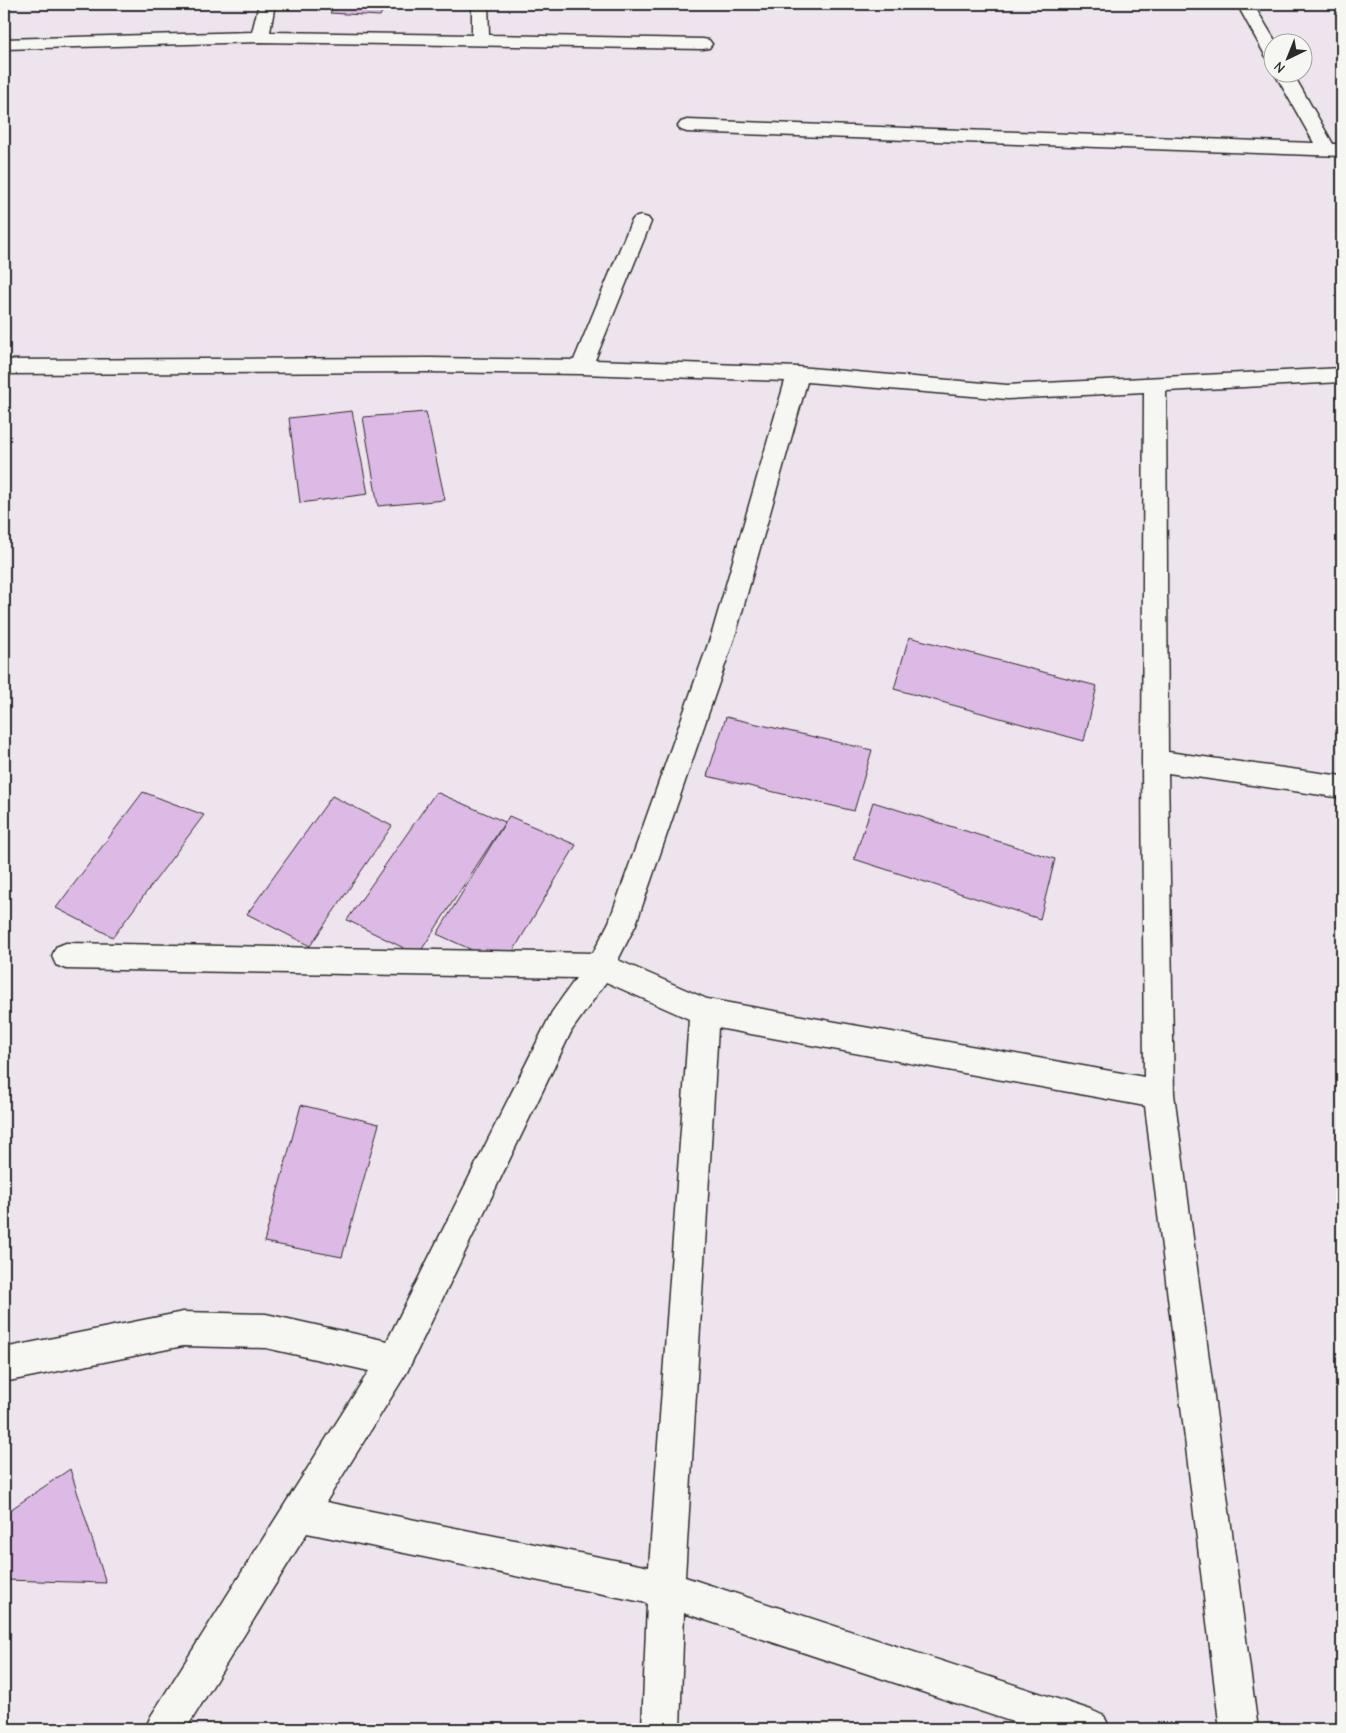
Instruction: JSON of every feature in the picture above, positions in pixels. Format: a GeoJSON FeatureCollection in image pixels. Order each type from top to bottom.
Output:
{"type":"FeatureCollection","features":[{"type":"Feature","properties":{"kind":"street"},"geometry":{"type":"LineString","coordinates":[[260,37],[266,4]]}},
{"type":"Feature","properties":{"kind":"street"},"geometry":{"type":"LineString","coordinates":[[480,4],[481,40]]}},
{"type":"Feature","properties":{"kind":"street"},"geometry":{"type":"LineString","coordinates":[[1245,4],[1264,37]]}},
{"type":"Feature","properties":{"kind":"street"},"geometry":{"type":"LineString","coordinates":[[4,44],[260,37],[703,44]]}},
{"type":"Feature","properties":{"kind":"street"},"geometry":{"type":"LineString","coordinates":[[1290,82],[1334,150]]}},
{"type":"Feature","properties":{"kind":"street"},"geometry":{"type":"LineString","coordinates":[[687,126],[1334,150]]}},
{"type":"Feature","properties":{"kind":"street"},"geometry":{"type":"LineString","coordinates":[[582,367],[641,222]]}},
{"type":"Feature","properties":{"kind":"street"},"geometry":{"type":"LineString","coordinates":[[4,367],[419,365],[582,367],[798,374],[1007,392],[1342,375]]}},
{"type":"Feature","properties":{"kind":"street"},"geometry":{"type":"LineString","coordinates":[[164,1729],[395,1360],[562,1021],[601,966],[622,924],[724,633],[798,374]]}},
{"type":"Feature","properties":{"kind":"street"},"geometry":{"type":"LineString","coordinates":[[1155,384],[1155,761],[1159,1094],[1238,1722],[1237,1729]]}},
{"type":"Feature","properties":{"kind":"street"},"geometry":{"type":"LineString","coordinates":[[1155,761],[1342,786]]}},
{"type":"Feature","properties":{"kind":"street"},"geometry":{"type":"LineString","coordinates":[[66,956],[601,966],[704,1012],[1159,1094]]}},
{"type":"Feature","properties":{"kind":"street"},"geometry":{"type":"LineString","coordinates":[[661,1729],[666,1589],[704,1012]]}},
{"type":"Feature","properties":{"kind":"street"},"geometry":{"type":"LineString","coordinates":[[4,1365],[183,1329],[266,1331],[395,1360]]}},
{"type":"Feature","properties":{"kind":"street"},"geometry":{"type":"LineString","coordinates":[[298,1514],[666,1589],[1091,1729]]}},
{"type":"Feature","properties":{"kind":"building"},"geometry":{"type":"Polygon","coordinates":[[[335,4],[386,4],[380,16],[330,13],[335,4]]]}},
{"type":"Feature","properties":{"kind":"building"},"geometry":{"type":"Polygon","coordinates":[[[352,411],[368,494],[300,503],[289,418],[352,411]]]}},
{"type":"Feature","properties":{"kind":"building"},"geometry":{"type":"Polygon","coordinates":[[[426,412],[445,500],[378,506],[363,417],[426,412]]]}},
{"type":"Feature","properties":{"kind":"building"},"geometry":{"type":"Polygon","coordinates":[[[909,637],[1097,686],[1084,741],[894,689],[909,637]]]}},
{"type":"Feature","properties":{"kind":"building"},"geometry":{"type":"Polygon","coordinates":[[[726,717],[872,750],[854,811],[707,776],[726,717]]]}},
{"type":"Feature","properties":{"kind":"building"},"geometry":{"type":"Polygon","coordinates":[[[143,792],[204,815],[113,937],[56,908],[143,792]]]}},
{"type":"Feature","properties":{"kind":"building"},"geometry":{"type":"Polygon","coordinates":[[[436,792],[505,822],[418,955],[347,920],[436,792]]]}},
{"type":"Feature","properties":{"kind":"building"},"geometry":{"type":"Polygon","coordinates":[[[332,796],[392,826],[310,946],[247,914],[332,796]]]}},
{"type":"Feature","properties":{"kind":"building"},"geometry":{"type":"Polygon","coordinates":[[[873,802],[1055,859],[1040,919],[854,859],[873,802]]]}},
{"type":"Feature","properties":{"kind":"building"},"geometry":{"type":"Polygon","coordinates":[[[509,816],[576,845],[505,965],[437,934],[509,816]]]}},
{"type":"Feature","properties":{"kind":"building"},"geometry":{"type":"Polygon","coordinates":[[[301,1105],[379,1124],[342,1257],[264,1242],[301,1105]]]}},
{"type":"Feature","properties":{"kind":"building"},"geometry":{"type":"Polygon","coordinates":[[[70,1469],[106,1583],[4,1580],[4,1514],[70,1469]]]}}]}
